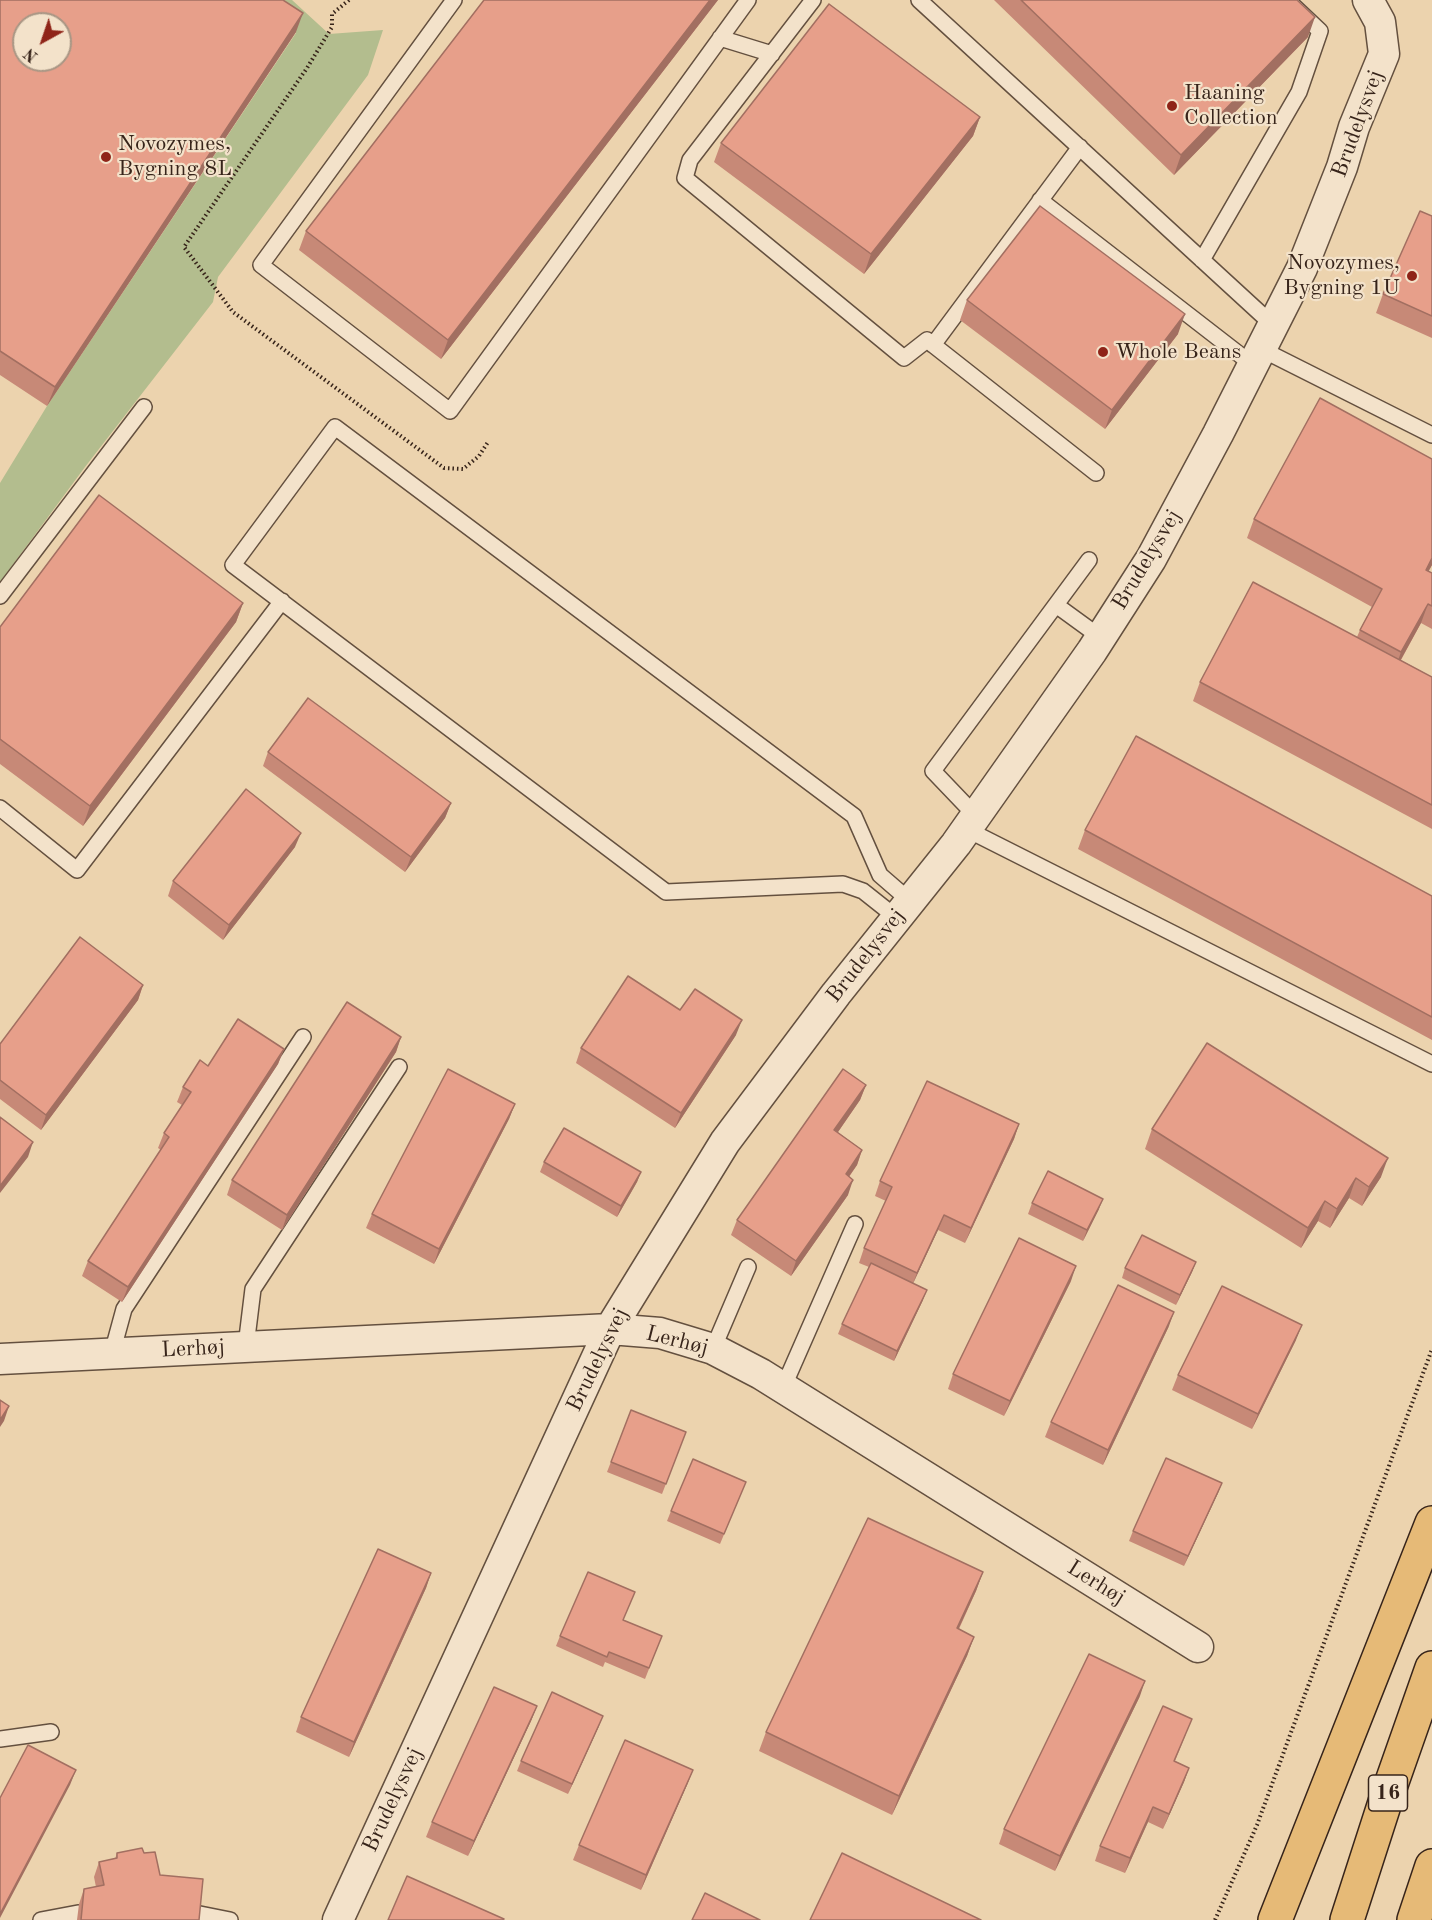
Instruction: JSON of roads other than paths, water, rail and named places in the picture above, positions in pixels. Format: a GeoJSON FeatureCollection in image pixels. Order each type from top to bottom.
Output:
{"type":"FeatureCollection","features":[{"type":"Feature","properties":{"kind":"highway"},"geometry":{"type":"LineString","coordinates":[[1275,1920],[1432,1523]]}},
{"type":"Feature","properties":{"kind":"highway","name":"16"},"geometry":{"type":"LineString","coordinates":[[1347,1920],[1432,1668]]}},
{"type":"Feature","properties":{"kind":"highway"},"geometry":{"type":"LineString","coordinates":[[1414,1920],[1432,1866]]}},
{"type":"Feature","properties":{"kind":"street","name":"Brudelysvej"},"geometry":{"type":"LineString","coordinates":[[338,1920],[610,1329],[725,1142],[836,994],[971,822],[1092,651],[1151,559],[1302,268],[1342,167],[1354,127],[1384,54],[1380,22],[1368,0]]}},
{"type":"Feature","properties":{"kind":"street","name":"Lerhøj"},"geometry":{"type":"LineString","coordinates":[[0,1359],[610,1329],[660,1333],[712,1349],[783,1388],[1198,1647]]}},
{"type":"Feature","properties":{"kind":"lane"},"geometry":{"type":"LineString","coordinates":[[454,0],[261,265],[450,411],[748,0]]}},
{"type":"Feature","properties":{"kind":"lane"},"geometry":{"type":"LineString","coordinates":[[813,0],[690,160],[685,178],[904,358],[927,340],[1096,473]]}},
{"type":"Feature","properties":{"kind":"lane"},"geometry":{"type":"LineString","coordinates":[[919,0],[1202,261],[1263,347]]}},
{"type":"Feature","properties":{"kind":"lane"},"geometry":{"type":"LineString","coordinates":[[1202,261],[1299,92],[1320,31],[1287,0]]}},
{"type":"Feature","properties":{"kind":"lane"},"geometry":{"type":"LineString","coordinates":[[720,39],[772,54]]}},
{"type":"Feature","properties":{"kind":"lane"},"geometry":{"type":"LineString","coordinates":[[933,345],[1080,147]]}},
{"type":"Feature","properties":{"kind":"lane"},"geometry":{"type":"LineString","coordinates":[[1040,200],[1263,347],[1432,435]]}},
{"type":"Feature","properties":{"kind":"lane"},"geometry":{"type":"LineString","coordinates":[[0,596],[144,407]]}},
{"type":"Feature","properties":{"kind":"lane"},"geometry":{"type":"LineString","coordinates":[[335,427],[854,816],[880,875],[904,909],[843,884],[666,892],[233,565],[335,427]]}},
{"type":"Feature","properties":{"kind":"lane"},"geometry":{"type":"LineString","coordinates":[[1089,560],[933,771],[971,822],[1432,1064]]}},
{"type":"Feature","properties":{"kind":"lane"},"geometry":{"type":"LineString","coordinates":[[0,808],[77,870],[282,601]]}},
{"type":"Feature","properties":{"kind":"lane"},"geometry":{"type":"LineString","coordinates":[[1056,605],[1100,637]]}},
{"type":"Feature","properties":{"kind":"lane"},"geometry":{"type":"LineString","coordinates":[[112,1353],[124,1309],[303,1037]]}},
{"type":"Feature","properties":{"kind":"lane"},"geometry":{"type":"LineString","coordinates":[[246,1346],[253,1288],[399,1067]]}},
{"type":"Feature","properties":{"kind":"lane"},"geometry":{"type":"LineString","coordinates":[[783,1388],[855,1224]]}},
{"type":"Feature","properties":{"kind":"lane"},"geometry":{"type":"LineString","coordinates":[[712,1349],[748,1267]]}},
{"type":"Feature","properties":{"kind":"lane"},"geometry":{"type":"LineString","coordinates":[[0,1739],[51,1732]]}},
{"type":"Feature","properties":{"kind":"lane"},"geometry":{"type":"LineString","coordinates":[[41,1920],[78,1913]]}},
{"type":"Feature","properties":{"kind":"lane"},"geometry":{"type":"LineString","coordinates":[[195,1913],[230,1920]]}},
{"type":"Feature","properties":{"kind":"place","name":"Haaning Collection"},"geometry":{"type":"Point","coordinates":[1172,106]}},
{"type":"Feature","properties":{"kind":"place","name":"Novozymes, Bygning 8L"},"geometry":{"type":"Point","coordinates":[106,157]}},
{"type":"Feature","properties":{"kind":"place","name":"Novozymes, Bygning 1U"},"geometry":{"type":"Point","coordinates":[1412,276]}},
{"type":"Feature","properties":{"kind":"place","name":"Whole Beans"},"geometry":{"type":"Point","coordinates":[1103,352]}}]}
